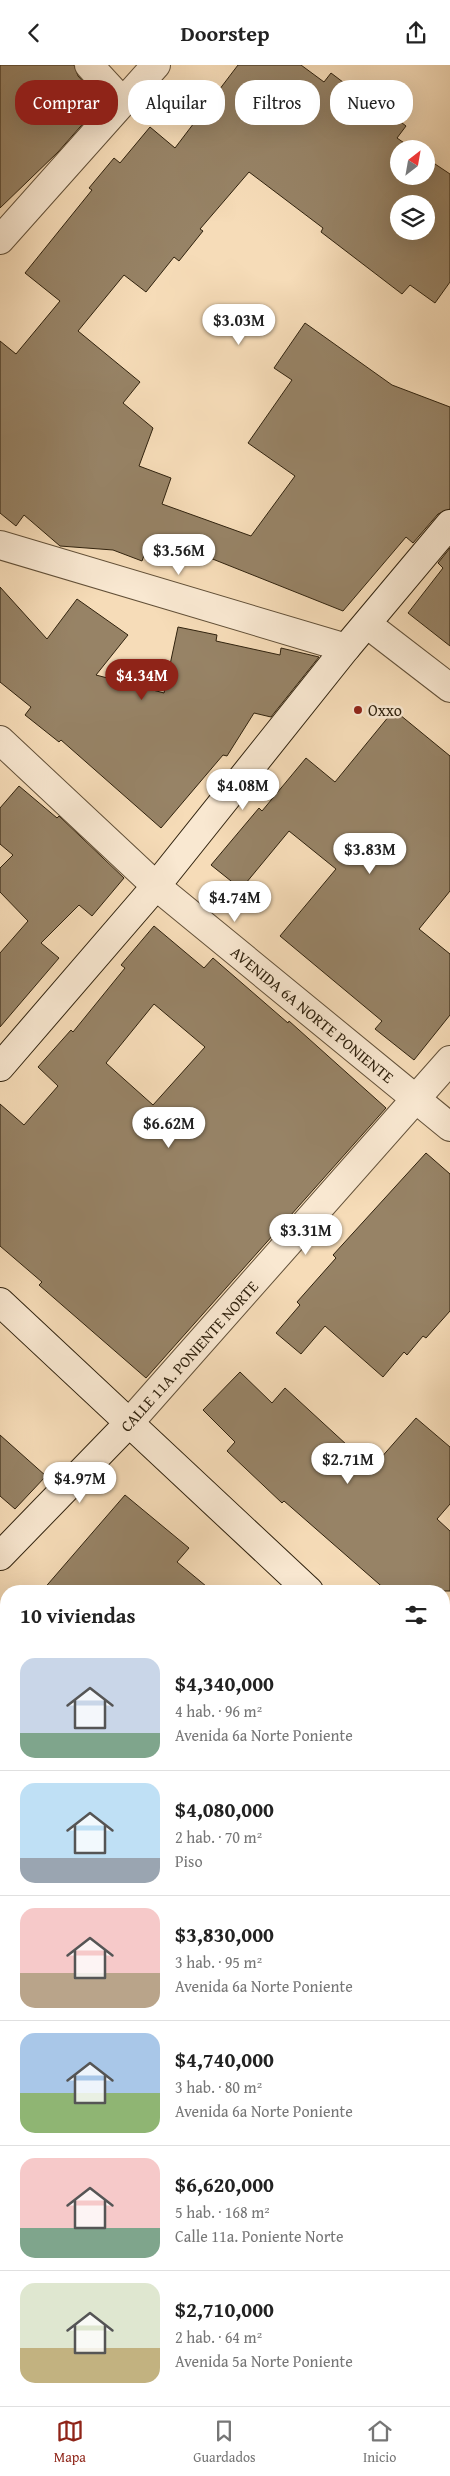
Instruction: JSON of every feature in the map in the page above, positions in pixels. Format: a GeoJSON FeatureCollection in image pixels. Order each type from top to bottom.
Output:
{"type":"FeatureCollection","features":[{"type":"Feature","properties":{"kind":"street"},"geometry":{"type":"LineString","coordinates":[[89,65],[123,102]]}},
{"type":"Feature","properties":{"kind":"street"},"geometry":{"type":"LineString","coordinates":[[0,240],[156,65]]}},
{"type":"Feature","properties":{"kind":"street"},"geometry":{"type":"LineString","coordinates":[[0,1067],[156,886],[346,648],[450,524]]}},
{"type":"Feature","properties":{"kind":"street"},"geometry":{"type":"LineString","coordinates":[[0,545],[346,648]]}},
{"type":"Feature","properties":{"kind":"street"},"geometry":{"type":"LineString","coordinates":[[367,624],[450,688]]}},
{"type":"Feature","properties":{"kind":"street","name":"AVENIDA 6A NORTE PONIENTE"},"geometry":{"type":"LineString","coordinates":[[0,739],[156,886],[417,1098],[450,1127]]}},
{"type":"Feature","properties":{"kind":"street","name":"CALLE 11A. PONIENTE NORTE"},"geometry":{"type":"LineString","coordinates":[[0,1556],[130,1423],[450,1060]]}},
{"type":"Feature","properties":{"kind":"street"},"geometry":{"type":"LineString","coordinates":[[0,1302],[303,1585]]}},
{"type":"Feature","properties":{"kind":"building"},"geometry":{"type":"Polygon","coordinates":[[[0,65],[74,65],[82,80],[15,80],[15,125],[82,125],[58,152],[0,208],[0,65]]]}},
{"type":"Feature","properties":{"kind":"building"},"geometry":{"type":"Polygon","coordinates":[[[238,65],[301,65],[324,82],[331,73],[340,80],[330,80],[330,125],[406,126],[397,138],[400,140],[390,140],[390,185],[435,185],[435,164],[450,174],[450,282],[435,303],[410,285],[402,294],[321,232],[323,228],[249,172],[200,229],[203,231],[179,261],[174,257],[146,292],[124,275],[78,331],[140,382],[123,403],[153,428],[139,466],[171,478],[162,504],[251,536],[295,476],[248,443],[292,380],[274,368],[305,323],[392,385],[450,407],[450,509],[438,514],[413,543],[406,537],[343,611],[195,552],[188,562],[147,547],[142,561],[113,550],[60,546],[24,515],[16,526],[0,513],[0,341],[16,354],[60,301],[25,273],[92,190],[89,188],[114,158],[120,163],[150,127],[175,148],[192,125],[225,125],[225,82],[238,65]]]}},
{"type":"Feature","properties":{"kind":"building"},"geometry":{"type":"Polygon","coordinates":[[[450,548],[450,646],[408,613],[443,568],[438,563],[450,548]]]}},
{"type":"Feature","properties":{"kind":"building"},"geometry":{"type":"Polygon","coordinates":[[[0,587],[47,639],[77,599],[128,635],[96,675],[164,693],[178,627],[217,635],[216,641],[280,655],[281,648],[319,657],[271,717],[254,713],[227,756],[223,755],[161,828],[61,740],[59,742],[25,715],[31,707],[0,682],[0,587]]]}},
{"type":"Feature","properties":{"kind":"building"},"geometry":{"type":"Polygon","coordinates":[[[394,710],[450,756],[450,891],[419,929],[450,954],[450,1015],[414,1060],[375,1029],[382,1021],[280,936],[336,869],[289,831],[241,889],[211,865],[259,808],[262,811],[306,758],[335,782],[394,710]]]}},
{"type":"Feature","properties":{"kind":"building"},"geometry":{"type":"Polygon","coordinates":[[[19,786],[57,818],[59,816],[124,878],[92,916],[79,905],[41,943],[59,958],[0,1027],[0,953],[28,921],[0,892],[0,868],[13,855],[0,844],[0,808],[19,786]]]}},
{"type":"Feature","properties":{"kind":"building"},"geometry":{"type":"Polygon","coordinates":[[[154,926],[204,968],[213,958],[288,1023],[289,1021],[386,1108],[146,1378],[39,1285],[42,1282],[0,1246],[0,1104],[24,1125],[58,1086],[38,1067],[71,1030],[73,1032],[125,968],[121,965],[154,926]],[[154,1004],[106,1063],[153,1105],[205,1047],[154,1004]]]}},
{"type":"Feature","properties":{"kind":"building"},"geometry":{"type":"Polygon","coordinates":[[[426,1153],[450,1174],[450,1311],[426,1338],[423,1336],[407,1355],[404,1352],[383,1377],[325,1326],[301,1354],[276,1333],[300,1305],[297,1302],[336,1258],[333,1255],[426,1153]]]}},
{"type":"Feature","properties":{"kind":"building"},"geometry":{"type":"Polygon","coordinates":[[[240,1372],[272,1403],[285,1388],[372,1468],[416,1418],[450,1447],[450,1504],[437,1519],[450,1531],[450,1585],[380,1585],[284,1501],[282,1503],[227,1451],[235,1442],[203,1410],[240,1372]]]}},
{"type":"Feature","properties":{"kind":"building"},"geometry":{"type":"Polygon","coordinates":[[[0,1435],[46,1476],[15,1509],[0,1496],[0,1435]]]}},
{"type":"Feature","properties":{"kind":"building"},"geometry":{"type":"Polygon","coordinates":[[[125,1495],[189,1548],[177,1562],[205,1585],[47,1585],[125,1495]]]}},
{"type":"Feature","properties":{"kind":"place","name":"Oxxo"},"geometry":{"type":"Point","coordinates":[358,710]}}]}
